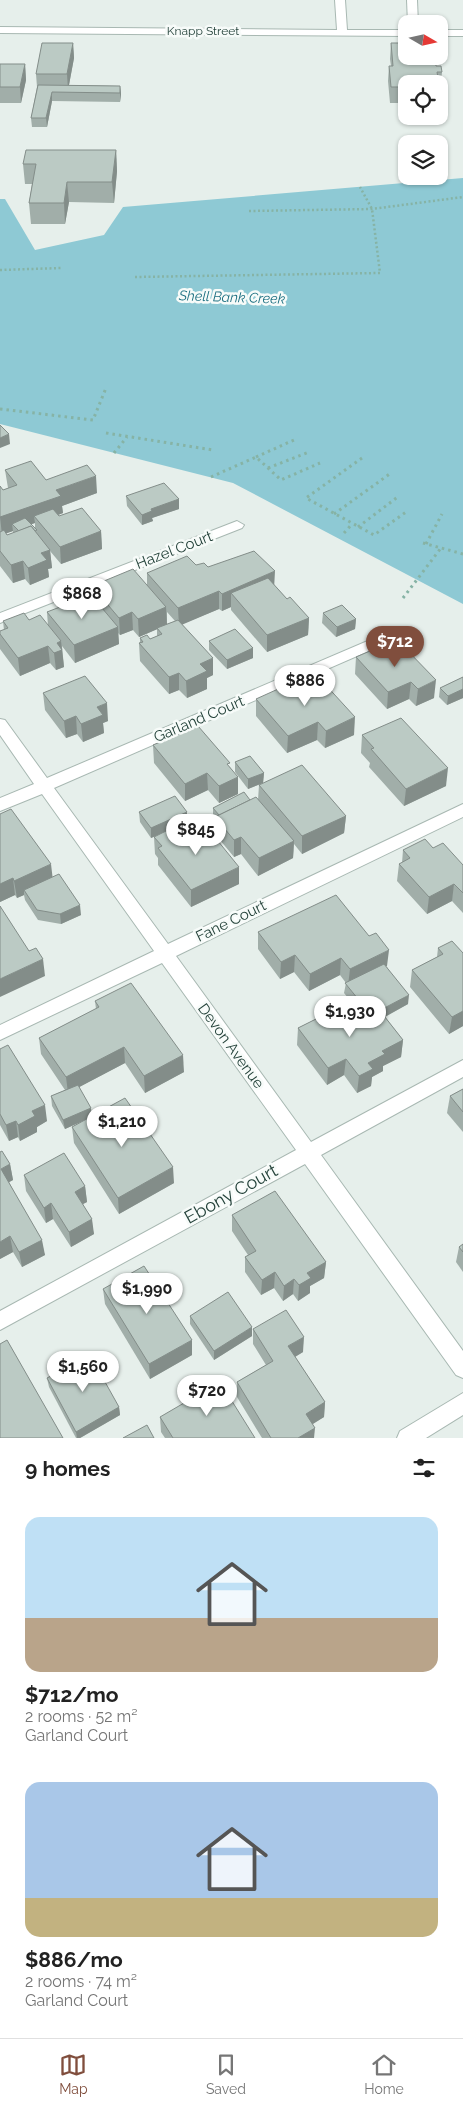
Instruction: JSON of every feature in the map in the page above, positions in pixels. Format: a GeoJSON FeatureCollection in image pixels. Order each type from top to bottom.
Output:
{"type":"FeatureCollection","features":[{"type":"Feature","properties":{"kind":"street"},"geometry":{"type":"LineString","coordinates":[[340,0],[342,32]]}},
{"type":"Feature","properties":{"kind":"street"},"geometry":{"type":"LineString","coordinates":[[412,0],[413,15]]}},
{"type":"Feature","properties":{"kind":"street","name":"Knapp Street"},"geometry":{"type":"LineString","coordinates":[[0,30],[398,33]]}},
{"type":"Feature","properties":{"kind":"street"},"geometry":{"type":"LineString","coordinates":[[448,33],[463,33]]}},
{"type":"Feature","properties":{"kind":"street","name":"Hazel Court"},"geometry":{"type":"LineString","coordinates":[[0,618],[237,525]]}},
{"type":"Feature","properties":{"kind":"street","name":"Garland Court"},"geometry":{"type":"LineString","coordinates":[[0,805],[398,632]]}},
{"type":"Feature","properties":{"kind":"street","name":"Devon Avenue"},"geometry":{"type":"LineString","coordinates":[[0,724],[463,1368]]}},
{"type":"Feature","properties":{"kind":"street","name":"Fane Court"},"geometry":{"type":"LineString","coordinates":[[0,1033],[463,810]]}},
{"type":"Feature","properties":{"kind":"street","name":"Ebony Court"},"geometry":{"type":"LineString","coordinates":[[0,1321],[463,1068]]}},
{"type":"Feature","properties":{"kind":"street"},"geometry":{"type":"LineString","coordinates":[[407,1438],[463,1403]]}},
{"type":"Feature","properties":{"kind":"path"},"geometry":{"type":"LineString","coordinates":[[135,277],[380,273],[372,209],[360,187]]}},
{"type":"Feature","properties":{"kind":"path"},"geometry":{"type":"LineString","coordinates":[[249,211],[372,209],[463,197]]}},
{"type":"Feature","properties":{"kind":"path"},"geometry":{"type":"LineString","coordinates":[[0,270],[60,268]]}},
{"type":"Feature","properties":{"kind":"path"},"geometry":{"type":"LineString","coordinates":[[0,409],[93,420],[106,388]]}},
{"type":"Feature","properties":{"kind":"path"},"geometry":{"type":"LineString","coordinates":[[106,434],[213,450]]}},
{"type":"Feature","properties":{"kind":"path"},"geometry":{"type":"LineString","coordinates":[[114,453],[128,437]]}},
{"type":"Feature","properties":{"kind":"path"},"geometry":{"type":"LineString","coordinates":[[211,477],[294,440]]}},
{"type":"Feature","properties":{"kind":"path"},"geometry":{"type":"LineString","coordinates":[[268,468],[309,452]]}},
{"type":"Feature","properties":{"kind":"path"},"geometry":{"type":"LineString","coordinates":[[256,457],[281,480],[320,463]]}},
{"type":"Feature","properties":{"kind":"path"},"geometry":{"type":"LineString","coordinates":[[362,458],[306,498],[374,535],[406,512]]}},
{"type":"Feature","properties":{"kind":"path"},"geometry":{"type":"LineString","coordinates":[[334,514],[391,474]]}},
{"type":"Feature","properties":{"kind":"path"},"geometry":{"type":"LineString","coordinates":[[358,527],[399,496]]}},
{"type":"Feature","properties":{"kind":"path"},"geometry":{"type":"LineString","coordinates":[[442,514],[424,544],[463,553]]}},
{"type":"Feature","properties":{"kind":"path"},"geometry":{"type":"LineString","coordinates":[[344,533],[352,524]]}},
{"type":"Feature","properties":{"kind":"path"},"geometry":{"type":"LineString","coordinates":[[403,598],[441,548]]}},
{"type":"Feature","properties":{"kind":"water","name":"Shell Bank Creek"},"geometry":{"type":"Polygon","coordinates":[[[463,178],[463,604],[233,483],[0,424],[0,199],[5,199],[35,250],[104,235],[123,207],[398,184],[448,185],[448,179],[463,178]]]}},
{"type":"Feature","properties":{"kind":"building"},"geometry":{"type":"Polygon","coordinates":[[[42,43],[73,43],[67,74],[36,74],[42,43]]]}},
{"type":"Feature","properties":{"kind":"building"},"geometry":{"type":"Polygon","coordinates":[[[391,43],[398,43],[398,65],[436,65],[441,66],[442,72],[437,72],[438,75],[398,75],[398,87],[391,87],[389,66],[393,66],[391,43]]]}},
{"type":"Feature","properties":{"kind":"building"},"geometry":{"type":"Polygon","coordinates":[[[0,64],[25,64],[20,87],[0,87],[0,64]]]}},
{"type":"Feature","properties":{"kind":"building"},"geometry":{"type":"Polygon","coordinates":[[[38,85],[120,86],[120,93],[52,92],[46,118],[31,118],[38,85]]]}},
{"type":"Feature","properties":{"kind":"building"},"geometry":{"type":"Polygon","coordinates":[[[26,150],[116,150],[112,182],[67,182],[64,203],[29,203],[36,164],[23,164],[26,150]]]}},
{"type":"Feature","properties":{"kind":"building"},"geometry":{"type":"Polygon","coordinates":[[[0,425],[9,434],[0,438],[0,425]]]}},
{"type":"Feature","properties":{"kind":"building"},"geometry":{"type":"Polygon","coordinates":[[[31,461],[46,480],[87,465],[96,476],[56,490],[61,496],[0,517],[0,486],[3,490],[17,485],[5,470],[31,461]]]}},
{"type":"Feature","properties":{"kind":"building"},"geometry":{"type":"Polygon","coordinates":[[[164,483],[179,499],[151,509],[152,511],[142,515],[126,496],[164,483]]]}},
{"type":"Feature","properties":{"kind":"building"},"geometry":{"type":"Polygon","coordinates":[[[82,508],[101,531],[60,547],[34,516],[53,509],[59,516],[82,508]]]}},
{"type":"Feature","properties":{"kind":"building"},"geometry":{"type":"Polygon","coordinates":[[[25,518],[37,530],[35,531],[31,526],[19,531],[12,524],[25,518]]]}},
{"type":"Feature","properties":{"kind":"building"},"geometry":{"type":"Polygon","coordinates":[[[31,526],[50,550],[41,553],[47,560],[28,568],[23,561],[11,565],[0,551],[0,532],[4,530],[7,535],[31,526]]]}},
{"type":"Feature","properties":{"kind":"building"},"geometry":{"type":"Polygon","coordinates":[[[254,551],[275,571],[222,594],[219,591],[178,608],[147,573],[187,556],[196,565],[204,563],[208,567],[254,551]]]}},
{"type":"Feature","properties":{"kind":"building"},"geometry":{"type":"Polygon","coordinates":[[[133,569],[166,607],[138,619],[132,612],[119,618],[92,586],[133,569]]]}},
{"type":"Feature","properties":{"kind":"building"},"geometry":{"type":"Polygon","coordinates":[[[268,578],[287,599],[290,597],[309,618],[267,635],[231,593],[268,578]]]}},
{"type":"Feature","properties":{"kind":"building"},"geometry":{"type":"Polygon","coordinates":[[[91,595],[118,627],[74,645],[47,612],[91,595]]]}},
{"type":"Feature","properties":{"kind":"building"},"geometry":{"type":"Polygon","coordinates":[[[342,605],[356,619],[337,627],[323,613],[342,605]]]}},
{"type":"Feature","properties":{"kind":"building"},"geometry":{"type":"Polygon","coordinates":[[[24,613],[29,620],[40,615],[61,641],[57,643],[62,650],[54,653],[48,646],[18,658],[0,634],[0,631],[8,628],[3,621],[24,613]]]}},
{"type":"Feature","properties":{"kind":"building"},"geometry":{"type":"Polygon","coordinates":[[[178,620],[213,658],[200,664],[207,671],[186,681],[179,673],[169,677],[139,643],[143,642],[140,638],[147,635],[150,639],[162,634],[157,628],[178,620]]]}},
{"type":"Feature","properties":{"kind":"building"},"geometry":{"type":"Polygon","coordinates":[[[235,629],[253,648],[227,660],[209,641],[235,629]]]}},
{"type":"Feature","properties":{"kind":"building"},"geometry":{"type":"Polygon","coordinates":[[[391,642],[398,649],[404,647],[436,680],[418,689],[411,682],[388,692],[356,657],[391,642]]]}},
{"type":"Feature","properties":{"kind":"building"},"geometry":{"type":"Polygon","coordinates":[[[85,676],[107,703],[97,707],[103,715],[81,724],[76,716],[64,721],[43,693],[85,676]]]}},
{"type":"Feature","properties":{"kind":"building"},"geometry":{"type":"Polygon","coordinates":[[[463,677],[463,689],[448,696],[440,688],[463,677]]]}},
{"type":"Feature","properties":{"kind":"building"},"geometry":{"type":"Polygon","coordinates":[[[298,680],[307,689],[323,682],[355,717],[326,731],[318,722],[288,736],[256,699],[298,680]]]}},
{"type":"Feature","properties":{"kind":"building"},"geometry":{"type":"Polygon","coordinates":[[[401,718],[448,768],[406,789],[371,749],[374,748],[362,735],[401,718]]]}},
{"type":"Feature","properties":{"kind":"building"},"geometry":{"type":"Polygon","coordinates":[[[198,726],[230,763],[227,764],[238,777],[219,786],[207,773],[185,784],[153,745],[198,726]]]}},
{"type":"Feature","properties":{"kind":"building"},"geometry":{"type":"Polygon","coordinates":[[[250,756],[264,773],[248,779],[235,762],[250,756]]]}},
{"type":"Feature","properties":{"kind":"building"},"geometry":{"type":"Polygon","coordinates":[[[302,765],[346,816],[302,836],[259,785],[302,765]]]}},
{"type":"Feature","properties":{"kind":"building"},"geometry":{"type":"Polygon","coordinates":[[[244,792],[250,800],[219,815],[213,808],[244,792]]]}},
{"type":"Feature","properties":{"kind":"building"},"geometry":{"type":"Polygon","coordinates":[[[175,796],[187,812],[151,828],[139,812],[175,796]]]}},
{"type":"Feature","properties":{"kind":"building"},"geometry":{"type":"Polygon","coordinates":[[[256,797],[294,841],[259,858],[241,837],[234,840],[215,817],[256,797]]]}},
{"type":"Feature","properties":{"kind":"building"},"geometry":{"type":"Polygon","coordinates":[[[11,809],[51,864],[14,881],[13,878],[0,884],[0,814],[11,809]]]}},
{"type":"Feature","properties":{"kind":"building"},"geometry":{"type":"Polygon","coordinates":[[[205,825],[239,867],[191,890],[158,848],[162,846],[154,837],[170,829],[178,838],[205,825]]]}},
{"type":"Feature","properties":{"kind":"building"},"geometry":{"type":"Polygon","coordinates":[[[425,839],[433,848],[443,843],[463,865],[463,893],[454,884],[429,897],[399,864],[410,858],[403,850],[425,839]]]}},
{"type":"Feature","properties":{"kind":"building"},"geometry":{"type":"Polygon","coordinates":[[[59,874],[80,905],[60,914],[37,910],[24,890],[59,874]]]}},
{"type":"Feature","properties":{"kind":"building"},"geometry":{"type":"Polygon","coordinates":[[[336,895],[369,936],[376,933],[389,950],[350,969],[341,958],[310,974],[295,955],[281,962],[258,932],[336,895]]]}},
{"type":"Feature","properties":{"kind":"building"},"geometry":{"type":"Polygon","coordinates":[[[0,906],[29,951],[36,948],[43,959],[0,979],[0,906]]]}},
{"type":"Feature","properties":{"kind":"building"},"geometry":{"type":"Polygon","coordinates":[[[452,941],[463,953],[463,1011],[452,1017],[412,970],[443,954],[438,948],[452,941]]]}},
{"type":"Feature","properties":{"kind":"building"},"geometry":{"type":"Polygon","coordinates":[[[384,964],[409,995],[371,1015],[345,983],[384,964]]]}},
{"type":"Feature","properties":{"kind":"building"},"geometry":{"type":"Polygon","coordinates":[[[131,983],[183,1055],[144,1076],[124,1047],[66,1077],[39,1038],[99,1007],[95,1001],[131,983]]]}},
{"type":"Feature","properties":{"kind":"building"},"geometry":{"type":"Polygon","coordinates":[[[342,1001],[360,1023],[381,1012],[403,1040],[382,1051],[385,1054],[368,1063],[373,1069],[359,1076],[346,1059],[328,1068],[298,1028],[326,1014],[323,1010],[342,1001]]]}},
{"type":"Feature","properties":{"kind":"building"},"geometry":{"type":"Polygon","coordinates":[[[8,1045],[45,1105],[32,1111],[35,1116],[18,1125],[16,1121],[6,1125],[0,1114],[0,1049],[8,1045]]]}},
{"type":"Feature","properties":{"kind":"building"},"geometry":{"type":"Polygon","coordinates":[[[78,1085],[91,1108],[63,1120],[51,1096],[78,1085]]]}},
{"type":"Feature","properties":{"kind":"building"},"geometry":{"type":"Polygon","coordinates":[[[463,1089],[463,1112],[450,1096],[463,1089]]]}},
{"type":"Feature","properties":{"kind":"building"},"geometry":{"type":"Polygon","coordinates":[[[125,1098],[173,1167],[118,1198],[72,1127],[125,1098]]]}},
{"type":"Feature","properties":{"kind":"building"},"geometry":{"type":"Polygon","coordinates":[[[2,1151],[10,1164],[1,1169],[42,1240],[19,1252],[10,1236],[0,1242],[0,1152],[2,1151]]]}},
{"type":"Feature","properties":{"kind":"building"},"geometry":{"type":"Polygon","coordinates":[[[64,1153],[85,1186],[75,1192],[92,1219],[69,1232],[51,1203],[44,1208],[24,1175],[64,1153]]]}},
{"type":"Feature","properties":{"kind":"building"},"geometry":{"type":"Polygon","coordinates":[[[275,1191],[326,1262],[307,1273],[311,1278],[299,1285],[294,1279],[284,1286],[275,1272],[262,1280],[245,1257],[256,1251],[232,1215],[275,1191]]]}},
{"type":"Feature","properties":{"kind":"building"},"geometry":{"type":"Polygon","coordinates":[[[463,1244],[463,1252],[459,1247],[463,1244]]]}},
{"type":"Feature","properties":{"kind":"building"},"geometry":{"type":"Polygon","coordinates":[[[144,1266],[192,1340],[149,1364],[103,1289],[144,1266]]]}},
{"type":"Feature","properties":{"kind":"building"},"geometry":{"type":"Polygon","coordinates":[[[228,1292],[252,1327],[214,1351],[190,1316],[228,1292]]]}},
{"type":"Feature","properties":{"kind":"building"},"geometry":{"type":"Polygon","coordinates":[[[286,1310],[304,1337],[288,1346],[325,1402],[306,1414],[315,1428],[298,1438],[271,1438],[237,1382],[273,1361],[253,1329],[286,1310]]]}},
{"type":"Feature","properties":{"kind":"building"},"geometry":{"type":"Polygon","coordinates":[[[7,1340],[63,1438],[0,1438],[0,1344],[7,1340]]]}},
{"type":"Feature","properties":{"kind":"building"},"geometry":{"type":"Polygon","coordinates":[[[90,1355],[119,1407],[76,1432],[47,1378],[90,1355]]]}},
{"type":"Feature","properties":{"kind":"building"},"geometry":{"type":"Polygon","coordinates":[[[220,1382],[255,1438],[173,1438],[160,1417],[220,1382]]]}},
{"type":"Feature","properties":{"kind":"building"},"geometry":{"type":"Polygon","coordinates":[[[147,1425],[154,1438],[123,1438],[147,1425]]]}}]}
